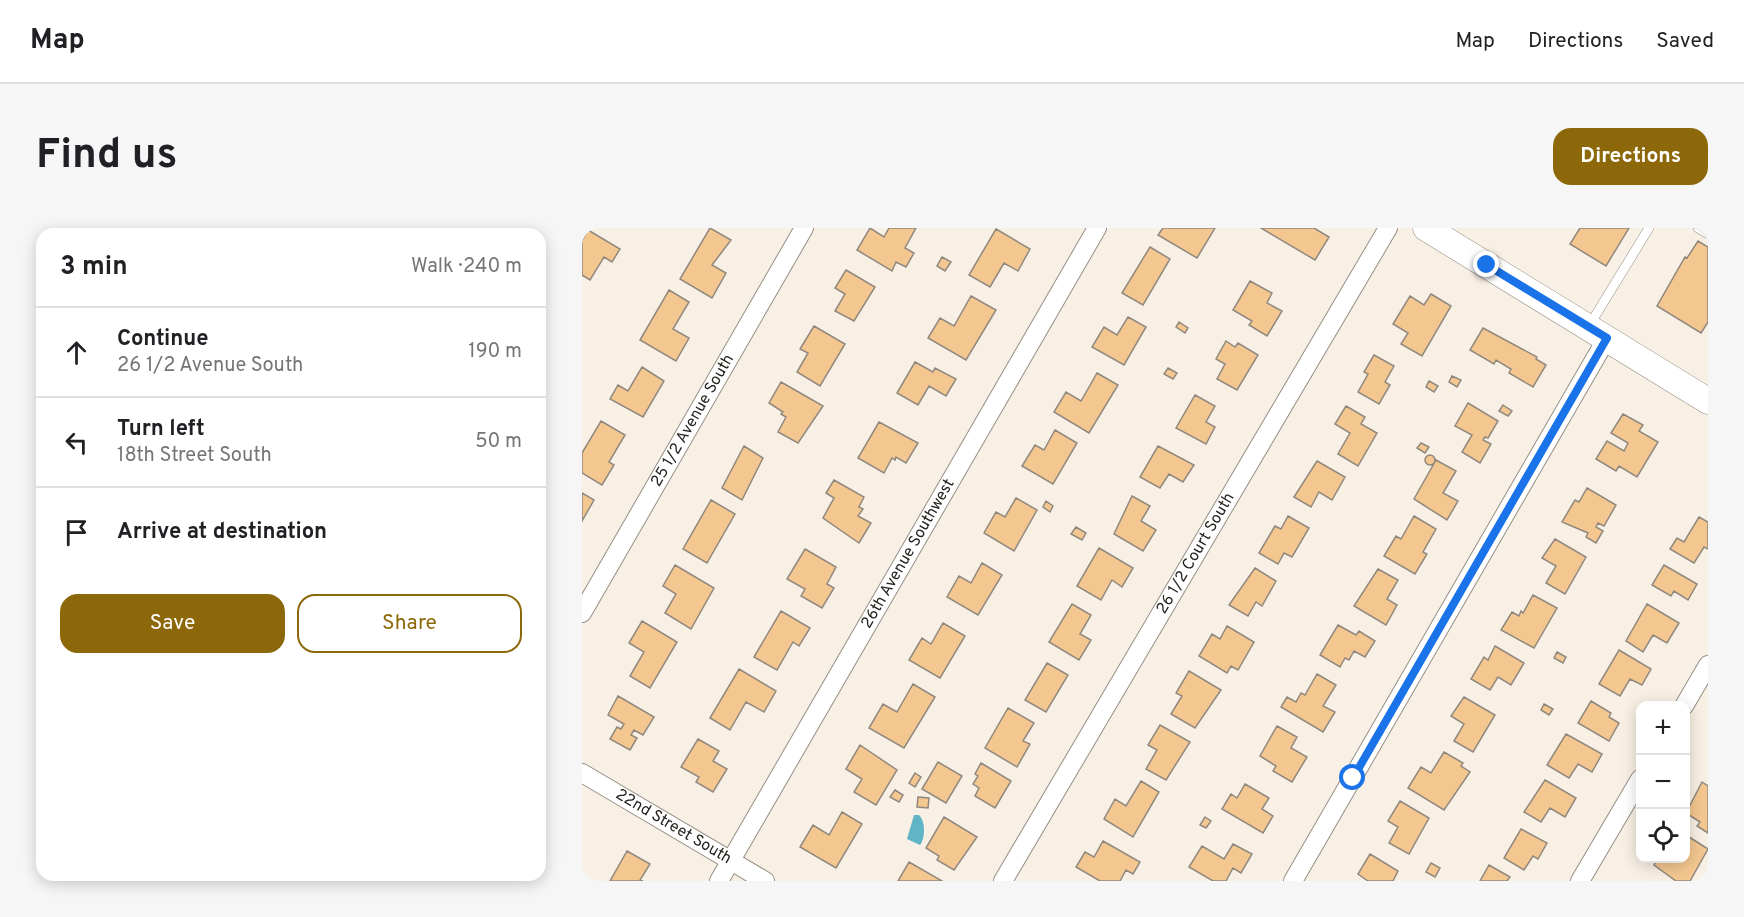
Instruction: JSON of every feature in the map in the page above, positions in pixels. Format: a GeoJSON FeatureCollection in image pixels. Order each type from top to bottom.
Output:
{"type":"FeatureCollection","features":[{"type":"Feature","properties":{"kind":"street","name":"25 1/2 Avenue South"},"geometry":{"type":"LineString","coordinates":[[582,613],[804,228]]}},
{"type":"Feature","properties":{"kind":"street","name":"26th Avenue Southwest"},"geometry":{"type":"LineString","coordinates":[[719,881],[1097,228]]}},
{"type":"Feature","properties":{"kind":"street","name":"26 1/2 Court South"},"geometry":{"type":"LineString","coordinates":[[1004,881],[1388,228]]}},
{"type":"Feature","properties":{"kind":"street"},"geometry":{"type":"LineString","coordinates":[[1426,228],[1708,401]]}},
{"type":"Feature","properties":{"kind":"street"},"geometry":{"type":"LineString","coordinates":[[1293,881],[1598,333]]}},
{"type":"Feature","properties":{"kind":"street"},"geometry":{"type":"LineString","coordinates":[[1686,701],[1708,665]]}},
{"type":"Feature","properties":{"kind":"street","name":"22nd Street South"},"geometry":{"type":"LineString","coordinates":[[582,773],[765,881]]}},
{"type":"Feature","properties":{"kind":"street"},"geometry":{"type":"LineString","coordinates":[[1580,881],[1636,787]]}},
{"type":"Feature","properties":{"kind":"lane"},"geometry":{"type":"LineString","coordinates":[[1598,333],[1649,228]]}},
{"type":"Feature","properties":{"kind":"lane"},"geometry":{"type":"LineString","coordinates":[[1698,228],[1708,234]]}},
{"type":"Feature","properties":{"kind":"water"},"geometry":{"type":"Polygon","coordinates":[[[914,815],[919,815],[924,826],[920,845],[907,839],[914,815]]]}},
{"type":"Feature","properties":{"kind":"building"},"geometry":{"type":"Polygon","coordinates":[[[710,228],[731,240],[712,265],[726,273],[712,298],[680,279],[710,228]]]}},
{"type":"Feature","properties":{"kind":"building"},"geometry":{"type":"Polygon","coordinates":[[[870,228],[884,237],[889,228],[916,228],[905,248],[914,253],[906,267],[896,262],[892,271],[857,250],[870,228]]]}},
{"type":"Feature","properties":{"kind":"building"},"geometry":{"type":"Polygon","coordinates":[[[1163,228],[1215,228],[1197,258],[1158,235],[1163,228]]]}},
{"type":"Feature","properties":{"kind":"building"},"geometry":{"type":"Polygon","coordinates":[[[1261,228],[1314,228],[1329,237],[1315,260],[1261,228]]]}},
{"type":"Feature","properties":{"kind":"building"},"geometry":{"type":"Polygon","coordinates":[[[1580,228],[1629,228],[1606,266],[1570,244],[1580,228]]]}},
{"type":"Feature","properties":{"kind":"building"},"geometry":{"type":"Polygon","coordinates":[[[996,229],[1030,249],[1018,271],[1004,263],[990,287],[969,275],[996,229]]]}},
{"type":"Feature","properties":{"kind":"building"},"geometry":{"type":"Polygon","coordinates":[[[588,230],[620,249],[612,262],[604,257],[590,280],[582,275],[582,241],[588,230]]]}},
{"type":"Feature","properties":{"kind":"building"},"geometry":{"type":"Polygon","coordinates":[[[1698,241],[1708,247],[1708,322],[1701,333],[1657,306],[1685,257],[1687,258],[1698,241]]]}},
{"type":"Feature","properties":{"kind":"building"},"geometry":{"type":"Polygon","coordinates":[[[1150,247],[1170,259],[1143,305],[1122,293],[1150,247]]]}},
{"type":"Feature","properties":{"kind":"building"},"geometry":{"type":"Polygon","coordinates":[[[942,257],[951,262],[945,271],[937,266],[942,257]]]}},
{"type":"Feature","properties":{"kind":"building"},"geometry":{"type":"Polygon","coordinates":[[[846,270],[875,287],[854,321],[835,311],[845,294],[835,288],[846,270]]]}},
{"type":"Feature","properties":{"kind":"building"},"geometry":{"type":"Polygon","coordinates":[[[1250,281],[1272,293],[1267,303],[1282,311],[1267,336],[1249,325],[1252,321],[1233,310],[1250,281]]]}},
{"type":"Feature","properties":{"kind":"building"},"geometry":{"type":"Polygon","coordinates":[[[669,290],[689,302],[673,329],[689,338],[676,361],[640,340],[669,290]]]}},
{"type":"Feature","properties":{"kind":"building"},"geometry":{"type":"Polygon","coordinates":[[[1431,294],[1451,306],[1422,356],[1401,344],[1408,333],[1393,324],[1410,296],[1424,305],[1431,294]]]}},
{"type":"Feature","properties":{"kind":"building"},"geometry":{"type":"Polygon","coordinates":[[[971,296],[996,310],[966,360],[928,338],[940,318],[954,326],[971,296]]]}},
{"type":"Feature","properties":{"kind":"building"},"geometry":{"type":"Polygon","coordinates":[[[1128,317],[1146,327],[1124,365],[1092,347],[1104,327],[1117,335],[1128,317]]]}},
{"type":"Feature","properties":{"kind":"building"},"geometry":{"type":"Polygon","coordinates":[[[1179,322],[1188,328],[1185,333],[1176,327],[1179,322]]]}},
{"type":"Feature","properties":{"kind":"building"},"geometry":{"type":"Polygon","coordinates":[[[814,326],[845,344],[820,386],[797,372],[808,353],[800,349],[814,326]]]}},
{"type":"Feature","properties":{"kind":"building"},"geometry":{"type":"Polygon","coordinates":[[[1483,328],[1537,357],[1536,359],[1546,365],[1533,387],[1509,373],[1511,369],[1496,360],[1494,364],[1470,350],[1483,328]]]}},
{"type":"Feature","properties":{"kind":"building"},"geometry":{"type":"Polygon","coordinates":[[[1226,341],[1235,347],[1238,343],[1258,355],[1237,390],[1217,379],[1225,364],[1216,359],[1226,341]]]}},
{"type":"Feature","properties":{"kind":"building"},"geometry":{"type":"Polygon","coordinates":[[[1374,355],[1394,366],[1385,382],[1390,385],[1379,404],[1358,392],[1368,374],[1364,372],[1374,355]]]}},
{"type":"Feature","properties":{"kind":"building"},"geometry":{"type":"Polygon","coordinates":[[[915,362],[933,372],[935,368],[956,379],[946,396],[929,386],[918,405],[897,393],[915,362]]]}},
{"type":"Feature","properties":{"kind":"building"},"geometry":{"type":"Polygon","coordinates":[[[642,367],[664,381],[643,417],[610,399],[618,385],[628,391],[642,367]]]}},
{"type":"Feature","properties":{"kind":"building"},"geometry":{"type":"Polygon","coordinates":[[[1168,368],[1177,373],[1173,379],[1164,374],[1168,368]]]}},
{"type":"Feature","properties":{"kind":"building"},"geometry":{"type":"Polygon","coordinates":[[[1097,373],[1118,385],[1089,433],[1054,412],[1066,392],[1081,401],[1097,373]]]}},
{"type":"Feature","properties":{"kind":"building"},"geometry":{"type":"Polygon","coordinates":[[[1452,376],[1461,380],[1457,387],[1449,382],[1452,376]]]}},
{"type":"Feature","properties":{"kind":"building"},"geometry":{"type":"Polygon","coordinates":[[[1429,381],[1438,386],[1434,392],[1426,387],[1429,381]]]}},
{"type":"Feature","properties":{"kind":"building"},"geometry":{"type":"Polygon","coordinates":[[[781,382],[823,406],[798,443],[778,432],[786,417],[781,414],[783,412],[769,403],[781,382]]]}},
{"type":"Feature","properties":{"kind":"building"},"geometry":{"type":"Polygon","coordinates":[[[1195,395],[1215,406],[1206,422],[1215,427],[1206,444],[1176,428],[1195,395]]]}},
{"type":"Feature","properties":{"kind":"building"},"geometry":{"type":"Polygon","coordinates":[[[1468,403],[1498,421],[1488,438],[1485,437],[1483,440],[1491,444],[1480,463],[1462,452],[1472,435],[1455,426],[1468,403]]]}},
{"type":"Feature","properties":{"kind":"building"},"geometry":{"type":"Polygon","coordinates":[[[1503,405],[1512,411],[1508,416],[1499,411],[1503,405]]]}},
{"type":"Feature","properties":{"kind":"building"},"geometry":{"type":"Polygon","coordinates":[[[1346,406],[1365,417],[1361,424],[1377,433],[1358,466],[1338,454],[1350,433],[1335,424],[1346,406]]]}},
{"type":"Feature","properties":{"kind":"building"},"geometry":{"type":"Polygon","coordinates":[[[1623,414],[1643,425],[1639,431],[1658,442],[1637,477],[1619,466],[1616,471],[1596,459],[1607,441],[1624,451],[1628,443],[1611,433],[1623,414]]]}},
{"type":"Feature","properties":{"kind":"building"},"geometry":{"type":"Polygon","coordinates":[[[601,421],[625,435],[609,462],[614,465],[602,485],[582,473],[582,453],[601,421]]]}},
{"type":"Feature","properties":{"kind":"building"},"geometry":{"type":"Polygon","coordinates":[[[879,422],[918,443],[906,463],[896,457],[895,460],[892,458],[884,473],[858,458],[879,422]]]}},
{"type":"Feature","properties":{"kind":"building"},"geometry":{"type":"Polygon","coordinates":[[[1055,430],[1077,443],[1053,484],[1022,466],[1035,445],[1044,450],[1055,430]]]}},
{"type":"Feature","properties":{"kind":"building"},"geometry":{"type":"Polygon","coordinates":[[[1421,443],[1429,447],[1425,453],[1417,448],[1421,443]]]}},
{"type":"Feature","properties":{"kind":"building"},"geometry":{"type":"Polygon","coordinates":[[[744,446],[763,458],[742,500],[722,488],[744,446]]]}},
{"type":"Feature","properties":{"kind":"building"},"geometry":{"type":"Polygon","coordinates":[[[1158,446],[1194,465],[1183,482],[1169,474],[1160,488],[1140,477],[1158,446]]]}},
{"type":"Feature","properties":{"kind":"building"},"geometry":{"type":"Polygon","coordinates":[[[1430,455],[1434,456],[1434,464],[1430,465],[1426,464],[1425,460],[1426,456],[1430,455]]]}},
{"type":"Feature","properties":{"kind":"building"},"geometry":{"type":"Polygon","coordinates":[[[1436,460],[1456,471],[1443,493],[1458,501],[1447,520],[1414,499],[1436,460]]]}},
{"type":"Feature","properties":{"kind":"building"},"geometry":{"type":"Polygon","coordinates":[[[1317,461],[1345,477],[1332,500],[1319,492],[1311,507],[1294,497],[1317,461]]]}},
{"type":"Feature","properties":{"kind":"building"},"geometry":{"type":"Polygon","coordinates":[[[834,480],[864,497],[859,507],[863,509],[858,516],[871,523],[859,543],[823,518],[834,498],[826,493],[834,480]]]}},
{"type":"Feature","properties":{"kind":"building"},"geometry":{"type":"Polygon","coordinates":[[[1587,488],[1616,505],[1604,526],[1598,523],[1596,527],[1603,531],[1596,543],[1586,537],[1588,533],[1562,522],[1575,500],[1579,502],[1587,488]]]}},
{"type":"Feature","properties":{"kind":"building"},"geometry":{"type":"Polygon","coordinates":[[[582,493],[594,500],[582,521],[582,493]]]}},
{"type":"Feature","properties":{"kind":"building"},"geometry":{"type":"Polygon","coordinates":[[[1132,496],[1150,506],[1141,521],[1156,530],[1143,551],[1114,534],[1132,496]]]}},
{"type":"Feature","properties":{"kind":"building"},"geometry":{"type":"Polygon","coordinates":[[[1016,498],[1037,510],[1014,551],[984,533],[996,512],[1005,517],[1016,498]]]}},
{"type":"Feature","properties":{"kind":"building"},"geometry":{"type":"Polygon","coordinates":[[[711,500],[735,514],[707,563],[683,549],[711,500]]]}},
{"type":"Feature","properties":{"kind":"building"},"geometry":{"type":"Polygon","coordinates":[[[1046,501],[1053,506],[1050,512],[1043,507],[1046,501]]]}},
{"type":"Feature","properties":{"kind":"building"},"geometry":{"type":"Polygon","coordinates":[[[1288,516],[1309,528],[1292,557],[1284,553],[1278,564],[1259,553],[1275,526],[1281,529],[1288,516]]]}},
{"type":"Feature","properties":{"kind":"building"},"geometry":{"type":"Polygon","coordinates":[[[1414,516],[1436,529],[1423,552],[1427,554],[1415,574],[1384,556],[1396,536],[1401,539],[1414,516]]]}},
{"type":"Feature","properties":{"kind":"building"},"geometry":{"type":"Polygon","coordinates":[[[1699,517],[1708,522],[1708,549],[1704,547],[1694,563],[1670,549],[1677,538],[1684,542],[1699,517]]]}},
{"type":"Feature","properties":{"kind":"building"},"geometry":{"type":"Polygon","coordinates":[[[1076,527],[1086,533],[1082,540],[1071,534],[1076,527]]]}},
{"type":"Feature","properties":{"kind":"building"},"geometry":{"type":"Polygon","coordinates":[[[1555,539],[1586,557],[1565,594],[1546,583],[1556,566],[1542,558],[1555,539]]]}},
{"type":"Feature","properties":{"kind":"building"},"geometry":{"type":"Polygon","coordinates":[[[1099,548],[1133,568],[1122,587],[1112,580],[1101,600],[1077,586],[1099,548]]]}},
{"type":"Feature","properties":{"kind":"building"},"geometry":{"type":"Polygon","coordinates":[[[805,549],[836,567],[827,584],[834,588],[822,608],[801,596],[805,589],[787,579],[805,549]]]}},
{"type":"Feature","properties":{"kind":"building"},"geometry":{"type":"Polygon","coordinates":[[[982,563],[1002,575],[978,615],[947,597],[959,576],[971,583],[982,563]]]}},
{"type":"Feature","properties":{"kind":"building"},"geometry":{"type":"Polygon","coordinates":[[[675,565],[714,588],[691,629],[665,613],[676,594],[663,586],[675,565]]]}},
{"type":"Feature","properties":{"kind":"building"},"geometry":{"type":"Polygon","coordinates":[[[1664,565],[1697,584],[1688,600],[1674,591],[1671,596],[1652,585],[1664,565]]]}},
{"type":"Feature","properties":{"kind":"building"},"geometry":{"type":"Polygon","coordinates":[[[1255,568],[1276,581],[1262,606],[1256,602],[1248,616],[1229,605],[1255,568]]]}},
{"type":"Feature","properties":{"kind":"building"},"geometry":{"type":"Polygon","coordinates":[[[1378,569],[1398,580],[1387,599],[1397,605],[1386,625],[1354,606],[1378,569]]]}},
{"type":"Feature","properties":{"kind":"building"},"geometry":{"type":"Polygon","coordinates":[[[1533,595],[1557,608],[1534,648],[1501,630],[1512,612],[1519,616],[1521,611],[1523,613],[1533,595]]]}},
{"type":"Feature","properties":{"kind":"building"},"geometry":{"type":"Polygon","coordinates":[[[1072,604],[1091,615],[1080,634],[1091,640],[1079,660],[1049,642],[1072,604]]]}},
{"type":"Feature","properties":{"kind":"building"},"geometry":{"type":"Polygon","coordinates":[[[1647,604],[1679,623],[1667,643],[1653,635],[1643,652],[1626,641],[1647,604]]]}},
{"type":"Feature","properties":{"kind":"building"},"geometry":{"type":"Polygon","coordinates":[[[781,611],[810,628],[799,646],[793,642],[777,670],[754,657],[781,611]]]}},
{"type":"Feature","properties":{"kind":"building"},"geometry":{"type":"Polygon","coordinates":[[[642,621],[677,642],[650,688],[630,676],[644,652],[629,643],[642,621]]]}},
{"type":"Feature","properties":{"kind":"building"},"geometry":{"type":"Polygon","coordinates":[[[943,623],[965,636],[940,678],[909,660],[922,638],[931,644],[943,623]]]}},
{"type":"Feature","properties":{"kind":"building"},"geometry":{"type":"Polygon","coordinates":[[[1338,625],[1356,635],[1359,631],[1375,641],[1365,657],[1354,651],[1349,660],[1345,658],[1340,667],[1320,655],[1338,625]]]}},
{"type":"Feature","properties":{"kind":"building"},"geometry":{"type":"Polygon","coordinates":[[[1227,626],[1254,642],[1238,670],[1231,666],[1227,673],[1199,656],[1212,634],[1220,639],[1227,626]]]}},
{"type":"Feature","properties":{"kind":"building"},"geometry":{"type":"Polygon","coordinates":[[[1495,646],[1524,663],[1511,685],[1498,677],[1490,690],[1471,679],[1484,657],[1488,660],[1495,646]]]}},
{"type":"Feature","properties":{"kind":"building"},"geometry":{"type":"Polygon","coordinates":[[[1619,650],[1651,669],[1642,685],[1630,679],[1620,696],[1599,684],[1619,650]]]}},
{"type":"Feature","properties":{"kind":"building"},"geometry":{"type":"Polygon","coordinates":[[[1557,652],[1566,657],[1563,663],[1554,658],[1557,652]]]}},
{"type":"Feature","properties":{"kind":"building"},"geometry":{"type":"Polygon","coordinates":[[[1047,663],[1068,675],[1046,712],[1025,700],[1047,663]]]}},
{"type":"Feature","properties":{"kind":"building"},"geometry":{"type":"Polygon","coordinates":[[[739,669],[776,691],[764,712],[746,702],[730,730],[710,718],[739,669]]]}},
{"type":"Feature","properties":{"kind":"building"},"geometry":{"type":"Polygon","coordinates":[[[1189,671],[1221,690],[1195,728],[1171,714],[1182,696],[1176,693],[1189,671]]]}},
{"type":"Feature","properties":{"kind":"building"},"geometry":{"type":"Polygon","coordinates":[[[1317,674],[1336,685],[1323,706],[1335,712],[1323,732],[1281,707],[1287,697],[1296,702],[1301,693],[1305,695],[1317,674]]]}},
{"type":"Feature","properties":{"kind":"building"},"geometry":{"type":"Polygon","coordinates":[[[913,684],[935,697],[904,748],[869,728],[883,704],[897,712],[913,684]]]}},
{"type":"Feature","properties":{"kind":"building"},"geometry":{"type":"Polygon","coordinates":[[[618,696],[654,717],[643,735],[634,730],[631,735],[637,738],[630,750],[610,739],[617,727],[621,729],[624,724],[608,715],[618,696]]]}},
{"type":"Feature","properties":{"kind":"building"},"geometry":{"type":"Polygon","coordinates":[[[1464,697],[1495,715],[1473,752],[1454,741],[1464,724],[1451,716],[1464,697]]]}},
{"type":"Feature","properties":{"kind":"building"},"geometry":{"type":"Polygon","coordinates":[[[1591,701],[1611,713],[1609,717],[1619,723],[1609,741],[1578,723],[1591,701]]]}},
{"type":"Feature","properties":{"kind":"building"},"geometry":{"type":"Polygon","coordinates":[[[1544,704],[1553,709],[1549,715],[1541,710],[1544,704]]]}},
{"type":"Feature","properties":{"kind":"building"},"geometry":{"type":"Polygon","coordinates":[[[1008,708],[1034,723],[1023,741],[1030,744],[1017,767],[985,748],[1008,708]]]}},
{"type":"Feature","properties":{"kind":"building"},"geometry":{"type":"Polygon","coordinates":[[[1160,725],[1190,742],[1166,780],[1146,769],[1157,750],[1148,745],[1160,725]]]}},
{"type":"Feature","properties":{"kind":"building"},"geometry":{"type":"Polygon","coordinates":[[[1277,726],[1297,737],[1291,748],[1307,757],[1292,782],[1273,771],[1276,766],[1260,756],[1277,726]]]}},
{"type":"Feature","properties":{"kind":"building"},"geometry":{"type":"Polygon","coordinates":[[[1566,734],[1602,754],[1592,772],[1578,764],[1569,778],[1547,765],[1566,734]]]}},
{"type":"Feature","properties":{"kind":"building"},"geometry":{"type":"Polygon","coordinates":[[[698,739],[719,751],[713,761],[727,769],[713,792],[696,782],[699,777],[681,767],[698,739]]]}},
{"type":"Feature","properties":{"kind":"building"},"geometry":{"type":"Polygon","coordinates":[[[860,745],[897,770],[876,805],[854,792],[862,779],[846,769],[860,745]]]}},
{"type":"Feature","properties":{"kind":"building"},"geometry":{"type":"Polygon","coordinates":[[[1444,752],[1463,763],[1461,766],[1470,772],[1444,810],[1408,788],[1421,767],[1431,773],[1444,752]]]}},
{"type":"Feature","properties":{"kind":"building"},"geometry":{"type":"Polygon","coordinates":[[[938,762],[962,776],[946,803],[922,789],[938,762]]]}},
{"type":"Feature","properties":{"kind":"building"},"geometry":{"type":"Polygon","coordinates":[[[981,763],[1011,781],[995,808],[975,796],[979,788],[973,784],[978,776],[975,774],[981,763]]]}},
{"type":"Feature","properties":{"kind":"building"},"geometry":{"type":"Polygon","coordinates":[[[915,773],[921,777],[915,787],[909,783],[915,773]]]}},
{"type":"Feature","properties":{"kind":"building"},"geometry":{"type":"Polygon","coordinates":[[[1545,780],[1576,798],[1565,817],[1550,808],[1541,822],[1524,812],[1545,780]]]}},
{"type":"Feature","properties":{"kind":"building"},"geometry":{"type":"Polygon","coordinates":[[[1141,781],[1159,792],[1133,837],[1104,819],[1115,799],[1126,806],[1141,781]]]}},
{"type":"Feature","properties":{"kind":"building"},"geometry":{"type":"Polygon","coordinates":[[[1702,782],[1708,786],[1708,833],[1697,826],[1700,822],[1690,816],[1690,805],[1702,782]]]}},
{"type":"Feature","properties":{"kind":"building"},"geometry":{"type":"Polygon","coordinates":[[[1245,784],[1269,798],[1262,809],[1273,816],[1263,833],[1222,809],[1231,794],[1237,798],[1245,784]]]}},
{"type":"Feature","properties":{"kind":"building"},"geometry":{"type":"Polygon","coordinates":[[[895,790],[903,795],[899,802],[890,797],[895,790]]]}},
{"type":"Feature","properties":{"kind":"building"},"geometry":{"type":"Polygon","coordinates":[[[918,797],[929,798],[928,808],[917,807],[918,797]]]}},
{"type":"Feature","properties":{"kind":"building"},"geometry":{"type":"Polygon","coordinates":[[[1400,801],[1429,818],[1409,854],[1389,843],[1398,827],[1388,821],[1400,801]]]}},
{"type":"Feature","properties":{"kind":"building"},"geometry":{"type":"Polygon","coordinates":[[[842,812],[862,824],[836,868],[800,847],[813,825],[829,835],[842,812]]]}},
{"type":"Feature","properties":{"kind":"building"},"geometry":{"type":"Polygon","coordinates":[[[944,817],[977,837],[954,870],[937,860],[939,856],[926,848],[944,817]]]}},
{"type":"Feature","properties":{"kind":"building"},"geometry":{"type":"Polygon","coordinates":[[[1205,817],[1211,821],[1206,828],[1200,825],[1205,817]]]}},
{"type":"Feature","properties":{"kind":"building"},"geometry":{"type":"Polygon","coordinates":[[[1521,829],[1547,843],[1538,859],[1533,856],[1524,870],[1504,858],[1521,829]]]}},
{"type":"Feature","properties":{"kind":"building"},"geometry":{"type":"Polygon","coordinates":[[[1690,838],[1708,849],[1690,881],[1676,881],[1654,865],[1655,863],[1690,863],[1690,838]]]}},
{"type":"Feature","properties":{"kind":"building"},"geometry":{"type":"Polygon","coordinates":[[[1103,841],[1140,862],[1133,874],[1126,870],[1120,881],[1100,881],[1076,867],[1085,852],[1094,857],[1103,841]]]}},
{"type":"Feature","properties":{"kind":"building"},"geometry":{"type":"Polygon","coordinates":[[[1233,844],[1252,854],[1241,873],[1233,868],[1226,881],[1213,881],[1189,867],[1202,846],[1224,859],[1233,844]]]}},
{"type":"Feature","properties":{"kind":"building"},"geometry":{"type":"Polygon","coordinates":[[[627,851],[650,864],[640,880],[643,881],[610,881],[627,851]]]}},
{"type":"Feature","properties":{"kind":"building"},"geometry":{"type":"Polygon","coordinates":[[[1370,854],[1398,871],[1393,881],[1368,881],[1358,874],[1370,854]]]}},
{"type":"Feature","properties":{"kind":"building"},"geometry":{"type":"Polygon","coordinates":[[[909,862],[942,881],[898,881],[909,862]]]}},
{"type":"Feature","properties":{"kind":"building"},"geometry":{"type":"Polygon","coordinates":[[[1431,863],[1440,868],[1435,877],[1426,872],[1431,863]]]}},
{"type":"Feature","properties":{"kind":"building"},"geometry":{"type":"Polygon","coordinates":[[[1489,865],[1510,877],[1507,881],[1480,881],[1489,865]]]}},
{"type":"Feature","properties":{"kind":"route"},"geometry":{"type":"LineString","coordinates":[[1353,778],[1607,338],[1487,265]]}}]}
